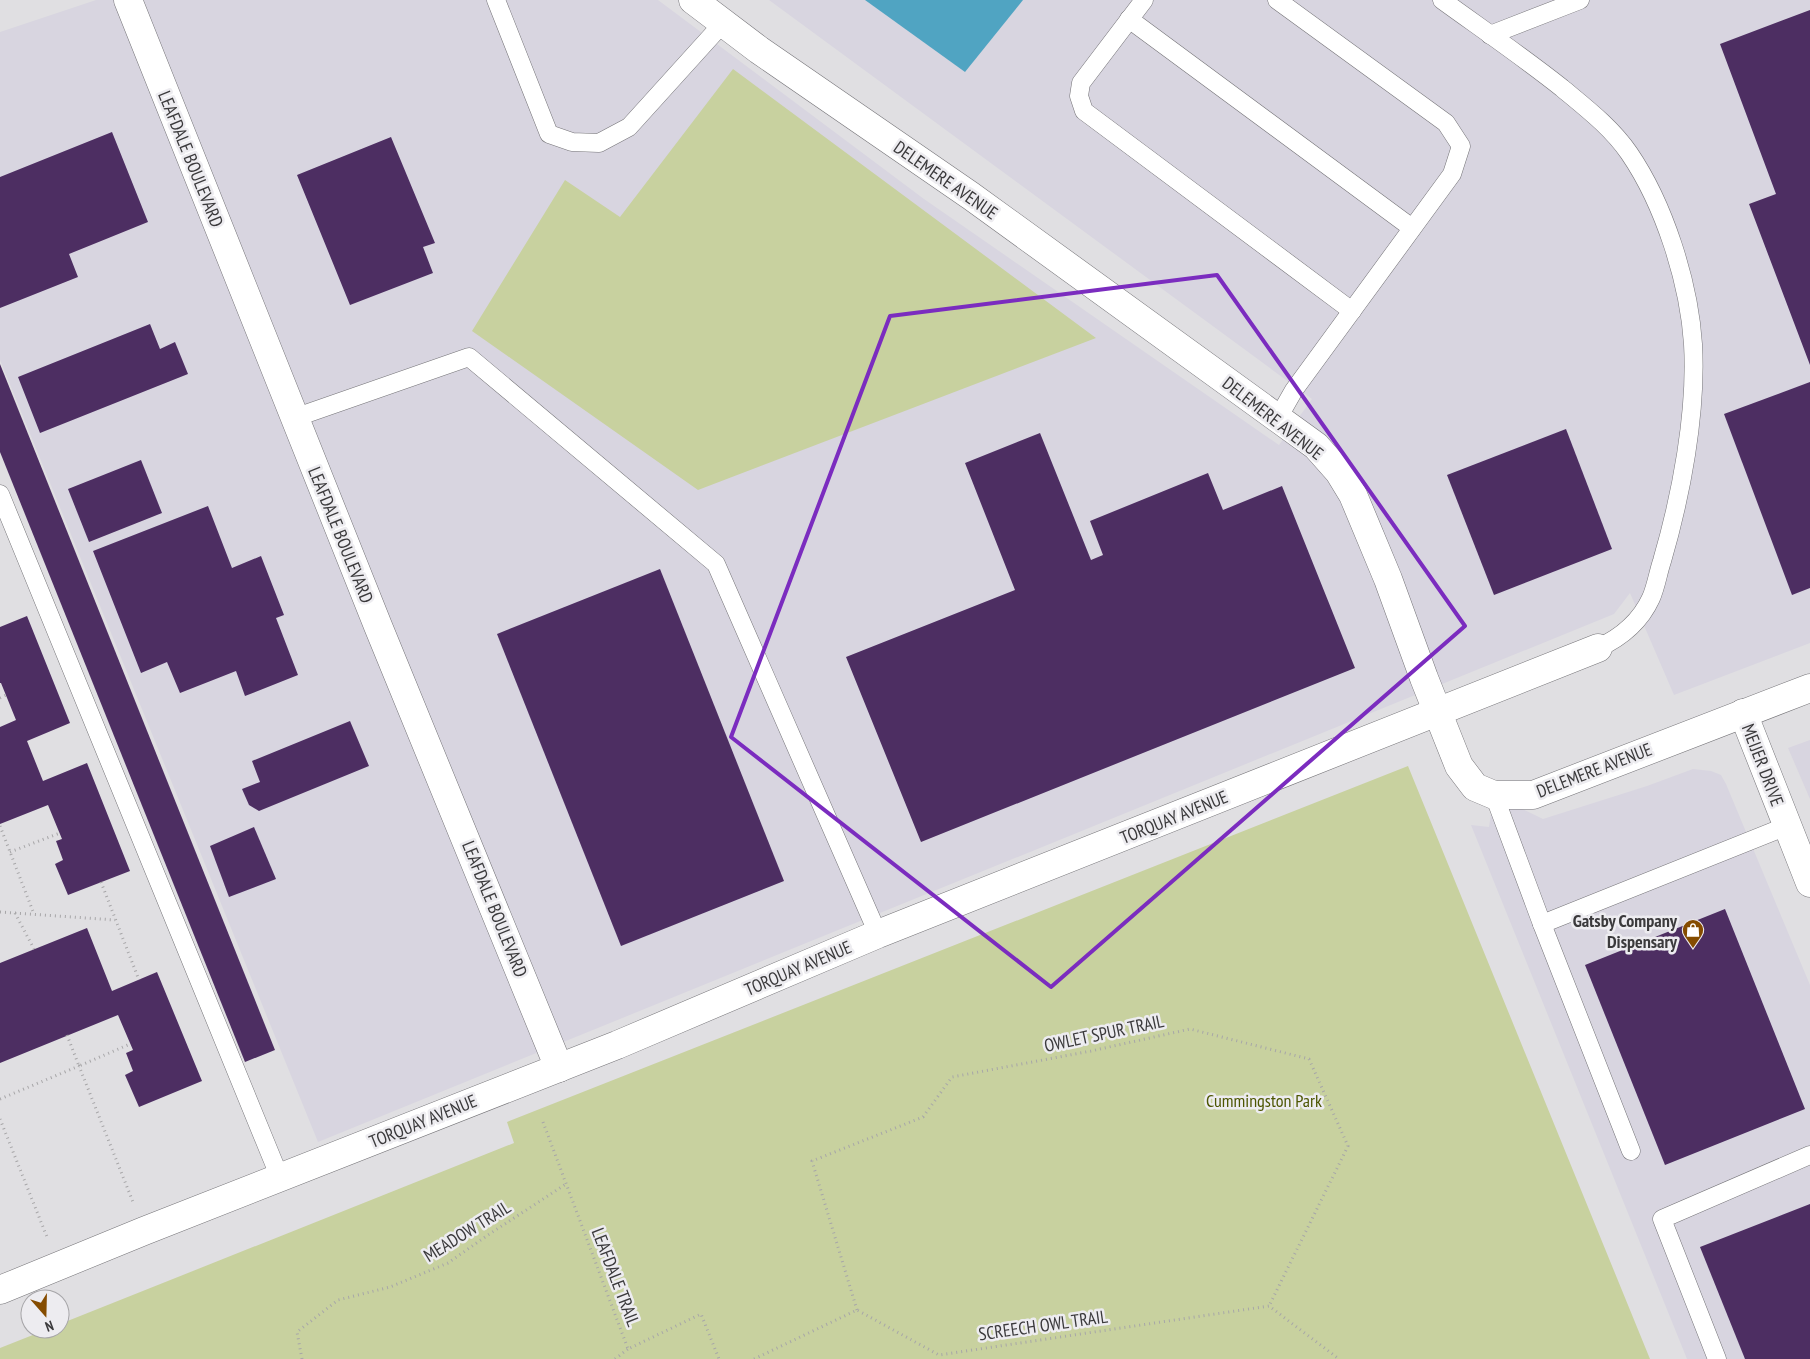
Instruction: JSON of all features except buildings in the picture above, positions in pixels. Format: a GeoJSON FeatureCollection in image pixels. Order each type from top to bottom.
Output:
{"type":"FeatureCollection","features":[{"type":"Feature","properties":{"kind":"street","name":"LEAFDALE BOULEVARD"},"geometry":{"type":"LineString","coordinates":[[128,0],[294,418],[559,1068]]}},
{"type":"Feature","properties":{"kind":"street","name":"DELEMERE AVENUE"},"geometry":{"type":"LineString","coordinates":[[693,0],[759,50],[971,196],[1316,446],[1339,472],[1353,495],[1388,580],[1459,766],[1475,787],[1494,795],[1533,795],[1743,713]]}},
{"type":"Feature","properties":{"kind":"street","name":"TORQUAY AVENUE"},"geometry":{"type":"LineString","coordinates":[[0,1290],[144,1231],[559,1068],[878,934],[1598,648]]}},
{"type":"Feature","properties":{"kind":"street","name":"MEIJER DRIVE"},"geometry":{"type":"LineString","coordinates":[[1810,688],[1743,713],[1810,883]]}},
{"type":"Feature","properties":{"kind":"lane"},"geometry":{"type":"LineString","coordinates":[[496,0],[549,134],[572,142],[599,143],[629,127],[724,22]]}},
{"type":"Feature","properties":{"kind":"lane"},"geometry":{"type":"LineString","coordinates":[[1144,0],[1081,83],[1079,96],[1084,111],[1352,311]]}},
{"type":"Feature","properties":{"kind":"lane"},"geometry":{"type":"LineString","coordinates":[[1278,0],[1446,123],[1461,146],[1452,174],[1294,390],[1278,418]]}},
{"type":"Feature","properties":{"kind":"lane"},"geometry":{"type":"LineString","coordinates":[[1442,0],[1548,77],[1601,119],[1628,152],[1649,185],[1665,224],[1687,303],[1693,345],[1692,401],[1685,460],[1670,532],[1651,598],[1644,610],[1627,630],[1613,641],[1598,648]]}},
{"type":"Feature","properties":{"kind":"lane"},"geometry":{"type":"LineString","coordinates":[[1490,35],[1580,0]]}},
{"type":"Feature","properties":{"kind":"lane"},"geometry":{"type":"LineString","coordinates":[[1129,19],[1412,228]]}},
{"type":"Feature","properties":{"kind":"lane"},"geometry":{"type":"LineString","coordinates":[[294,418],[469,357],[716,564],[878,934]]}},
{"type":"Feature","properties":{"kind":"lane"},"geometry":{"type":"LineString","coordinates":[[0,494],[280,1178]]}},
{"type":"Feature","properties":{"kind":"lane"},"geometry":{"type":"LineString","coordinates":[[1494,795],[1542,924],[1631,1151]]}},
{"type":"Feature","properties":{"kind":"lane"},"geometry":{"type":"LineString","coordinates":[[1542,924],[1787,826]]}},
{"type":"Feature","properties":{"kind":"lane"},"geometry":{"type":"LineString","coordinates":[[1717,1359],[1662,1219],[1810,1155]]}},
{"type":"Feature","properties":{"kind":"path"},"geometry":{"type":"LineString","coordinates":[[0,698],[6,695]]}},
{"type":"Feature","properties":{"kind":"path"},"geometry":{"type":"LineString","coordinates":[[0,826],[34,914]]}},
{"type":"Feature","properties":{"kind":"path"},"geometry":{"type":"LineString","coordinates":[[10,852],[60,833]]}},
{"type":"Feature","properties":{"kind":"path"},"geometry":{"type":"LineString","coordinates":[[101,882],[139,980]]}},
{"type":"Feature","properties":{"kind":"path"},"geometry":{"type":"LineString","coordinates":[[0,912],[115,920]]}},
{"type":"Feature","properties":{"kind":"path"},"geometry":{"type":"LineString","coordinates":[[15,913],[34,949]]}},
{"type":"Feature","properties":{"kind":"path","name":"OWLET SPUR TRAIL"},"geometry":{"type":"LineString","coordinates":[[857,1310],[812,1161],[923,1117],[952,1077],[1091,1051],[1190,1029],[1309,1059],[1348,1146],[1269,1306]]}},
{"type":"Feature","properties":{"kind":"path"},"geometry":{"type":"LineString","coordinates":[[68,1035],[144,1231]]}},
{"type":"Feature","properties":{"kind":"path"},"geometry":{"type":"LineString","coordinates":[[0,1098],[130,1044]]}},
{"type":"Feature","properties":{"kind":"path"},"geometry":{"type":"LineString","coordinates":[[0,1119],[59,1266]]}},
{"type":"Feature","properties":{"kind":"path","name":"LEAFDALE TRAIL"},"geometry":{"type":"LineString","coordinates":[[543,1122],[628,1349],[701,1314],[719,1359]]}},
{"type":"Feature","properties":{"kind":"path","name":"MEADOW TRAIL"},"geometry":{"type":"LineString","coordinates":[[302,1359],[297,1332],[338,1300],[390,1287],[448,1263],[566,1184]]}},
{"type":"Feature","properties":{"kind":"path"},"geometry":{"type":"LineString","coordinates":[[1269,1306],[1338,1359]]}},
{"type":"Feature","properties":{"kind":"path","name":"SCREECH OWL TRAIL"},"geometry":{"type":"LineString","coordinates":[[857,1310],[939,1355],[1269,1306]]}},
{"type":"Feature","properties":{"kind":"path"},"geometry":{"type":"LineString","coordinates":[[754,1359],[857,1310]]}},
{"type":"Feature","properties":{"kind":"path"},"geometry":{"type":"LineString","coordinates":[[615,1359],[628,1349]]}},
{"type":"Feature","properties":{"kind":"highlighted area"},"geometry":{"type":"Polygon","coordinates":[[[1217,275],[1465,626],[1051,987],[731,737],[890,316],[1217,275]]]}},
{"type":"Feature","properties":{"kind":"shaded area"},"geometry":{"type":"Polygon","coordinates":[[[96,0],[658,0],[924,199],[1279,445],[1312,399],[769,0],[1810,0],[1810,643],[1674,695],[1630,593],[1614,614],[318,1142],[0,360],[0,32],[96,0]]]}},
{"type":"Feature","properties":{"kind":"shaded area"},"geometry":{"type":"Polygon","coordinates":[[[1810,740],[1810,799],[1788,748],[1810,740]]]}},
{"type":"Feature","properties":{"kind":"shaded area"},"geometry":{"type":"Polygon","coordinates":[[[1693,769],[1711,771],[1721,775],[1726,784],[1810,985],[1810,1359],[1687,1359],[1471,825],[1489,827],[1494,795],[1543,819],[1647,786],[1693,769]]]}},
{"type":"Feature","properties":{"kind":"green space"},"geometry":{"type":"Polygon","coordinates":[[[733,69],[1096,338],[698,490],[472,331],[565,180],[620,217],[733,69]]]}},
{"type":"Feature","properties":{"kind":"green space","name":"Cummingston Park"},"geometry":{"type":"Polygon","coordinates":[[[1408,766],[1650,1359],[0,1359],[0,1348],[23,1339],[70,1339],[70,1320],[514,1143],[507,1122],[1408,766]]]}},
{"type":"Feature","properties":{"kind":"water"},"geometry":{"type":"Polygon","coordinates":[[[865,0],[1023,0],[965,72],[865,0]]]}},
{"type":"Feature","properties":{"kind":"place","name":"Gatsby Company Dispensary"},"geometry":{"type":"Point","coordinates":[1693,949]}}]}
